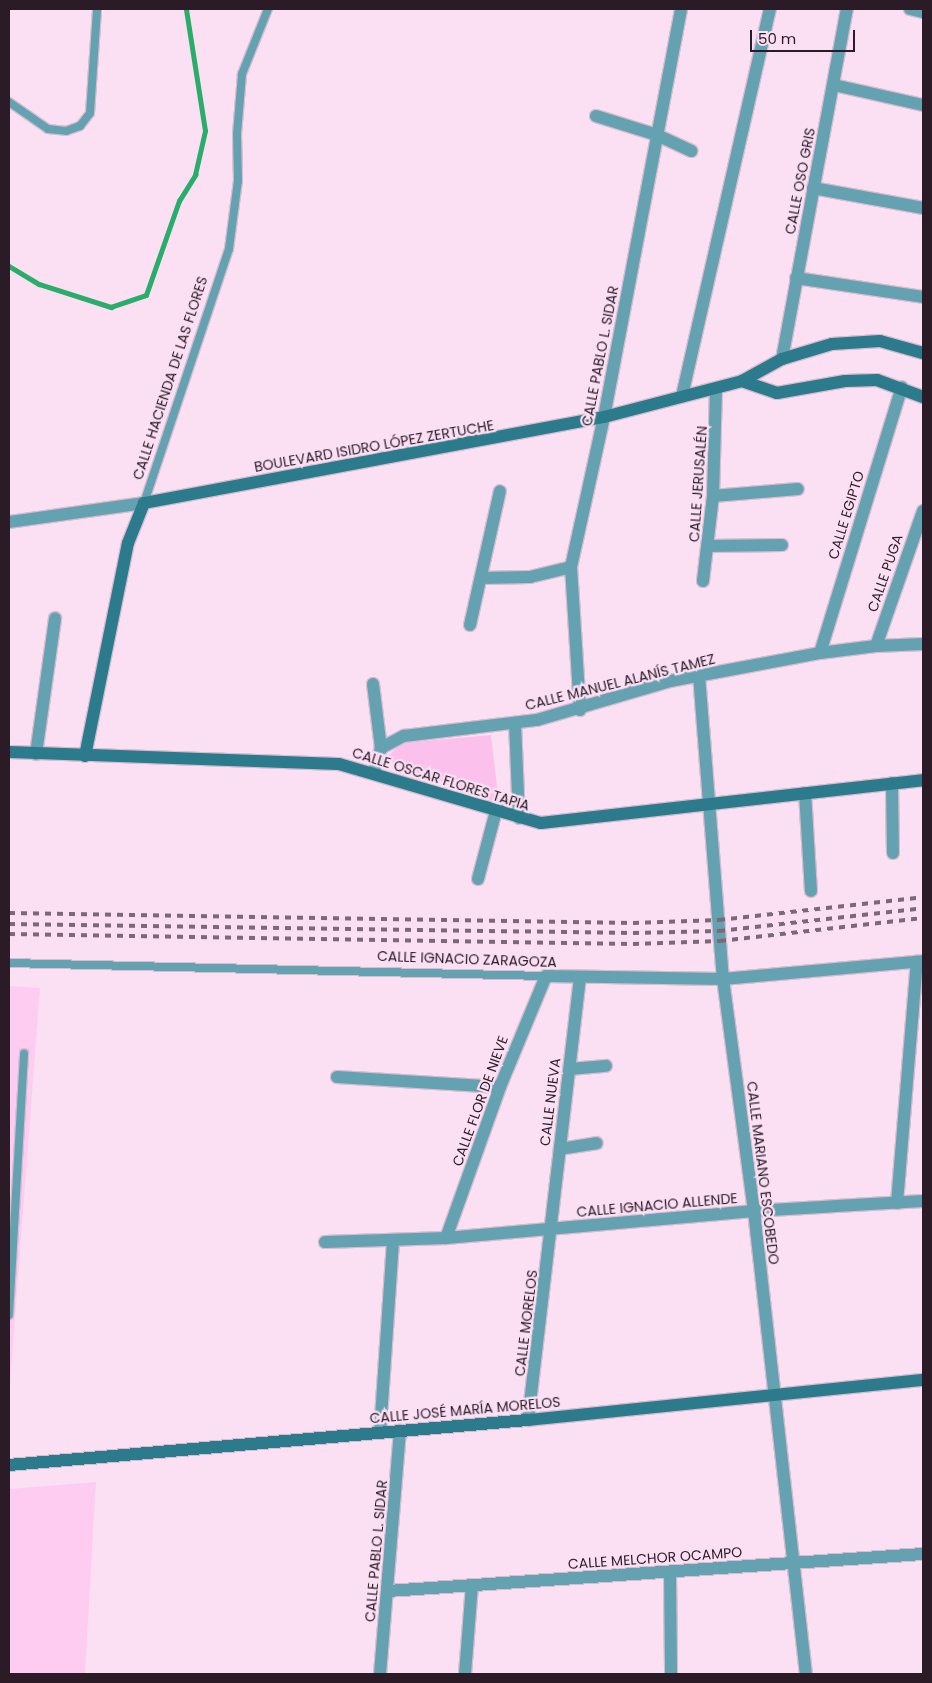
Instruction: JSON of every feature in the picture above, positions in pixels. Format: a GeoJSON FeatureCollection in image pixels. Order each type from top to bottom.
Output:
{"type":"FeatureCollection","features":[{"type":"Feature","properties":{"kind":"street","name":"CALLE PABLO L. SIDAR"},"geometry":{"type":"LineString","coordinates":[[580,710],[571,567],[604,417],[681,9]]}},
{"type":"Feature","properties":{"kind":"street"},"geometry":{"type":"LineString","coordinates":[[682,396],[770,9]]}},
{"type":"Feature","properties":{"kind":"street","name":"CALLE OSO GRIS"},"geometry":{"type":"LineString","coordinates":[[782,359],[847,9]]}},
{"type":"Feature","properties":{"kind":"street"},"geometry":{"type":"LineString","coordinates":[[910,9],[923,12]]}},
{"type":"Feature","properties":{"kind":"street"},"geometry":{"type":"LineString","coordinates":[[834,85],[923,106]]}},
{"type":"Feature","properties":{"kind":"street"},"geometry":{"type":"LineString","coordinates":[[596,116],[657,135],[692,151]]}},
{"type":"Feature","properties":{"kind":"street"},"geometry":{"type":"LineString","coordinates":[[813,188],[923,208]]}},
{"type":"Feature","properties":{"kind":"street"},"geometry":{"type":"LineString","coordinates":[[796,278],[923,297]]}},
{"type":"Feature","properties":{"kind":"street","name":"BOULEVARD ISIDRO LÓPEZ ZERTUCHE"},"geometry":{"type":"LineString","coordinates":[[9,522],[144,503],[604,417],[742,382],[782,359],[832,344],[865,340],[900,345],[923,353]]}},
{"type":"Feature","properties":{"kind":"street"},"geometry":{"type":"LineString","coordinates":[[742,382],[778,393],[863,380],[902,387],[923,397]]}},
{"type":"Feature","properties":{"kind":"street","name":"CALLE EGIPTO"},"geometry":{"type":"LineString","coordinates":[[820,653],[902,387]]}},
{"type":"Feature","properties":{"kind":"street","name":"CALLE JERUSALÉN"},"geometry":{"type":"LineString","coordinates":[[703,580],[709,546],[713,496],[716,389]]}},
{"type":"Feature","properties":{"kind":"street"},"geometry":{"type":"LineString","coordinates":[[713,496],[798,489]]}},
{"type":"Feature","properties":{"kind":"street"},"geometry":{"type":"LineString","coordinates":[[470,625],[500,491]]}},
{"type":"Feature","properties":{"kind":"street","name":"CALLE HACIENDA DE LAS FLORES"},"geometry":{"type":"LineString","coordinates":[[85,756],[128,543],[144,503]]}},
{"type":"Feature","properties":{"kind":"street","name":"CALLE PUGA"},"geometry":{"type":"LineString","coordinates":[[876,646],[923,511]]}},
{"type":"Feature","properties":{"kind":"street"},"geometry":{"type":"LineString","coordinates":[[709,546],[782,545]]}},
{"type":"Feature","properties":{"kind":"street"},"geometry":{"type":"LineString","coordinates":[[481,578],[530,576],[571,567]]}},
{"type":"Feature","properties":{"kind":"street"},"geometry":{"type":"LineString","coordinates":[[36,754],[55,618]]}},
{"type":"Feature","properties":{"kind":"street","name":"CALLE MANUEL ALANÍS TAMEZ"},"geometry":{"type":"LineString","coordinates":[[381,748],[404,736],[515,723],[580,710],[699,675],[820,653],[876,646],[923,644]]}},
{"type":"Feature","properties":{"kind":"street","name":"CALLE MARIANO ESCOBEDO"},"geometry":{"type":"LineString","coordinates":[[699,675],[711,803],[723,979],[754,1211],[773,1397],[806,1674]]}},
{"type":"Feature","properties":{"kind":"street"},"geometry":{"type":"LineString","coordinates":[[373,684],[381,748],[374,772]]}},
{"type":"Feature","properties":{"kind":"street"},"geometry":{"type":"LineString","coordinates":[[515,723],[519,818]]}},
{"type":"Feature","properties":{"kind":"street","name":"CALLE OSCAR FLORES TAPIA"},"geometry":{"type":"LineString","coordinates":[[9,752],[339,764],[374,772],[519,818],[541,822],[563,822],[711,803],[923,780]]}},
{"type":"Feature","properties":{"kind":"street"},"geometry":{"type":"LineString","coordinates":[[892,783],[893,853]]}},
{"type":"Feature","properties":{"kind":"street"},"geometry":{"type":"LineString","coordinates":[[805,793],[811,891]]}},
{"type":"Feature","properties":{"kind":"street"},"geometry":{"type":"LineString","coordinates":[[478,878],[496,811]]}},
{"type":"Feature","properties":{"kind":"street"},"geometry":{"type":"LineString","coordinates":[[897,1203],[920,961]]}},
{"type":"Feature","properties":{"kind":"street","name":"CALLE IGNACIO ZARAGOZA"},"geometry":{"type":"LineString","coordinates":[[546,976],[723,979],[920,961]]}},
{"type":"Feature","properties":{"kind":"street","name":"CALLE FLOR DE NIEVE"},"geometry":{"type":"LineString","coordinates":[[446,1238],[500,1087],[546,976]]}},
{"type":"Feature","properties":{"kind":"street","name":"CALLE NUEVA"},"geometry":{"type":"LineString","coordinates":[[552,1230],[580,978]]}},
{"type":"Feature","properties":{"kind":"street"},"geometry":{"type":"LineString","coordinates":[[570,1069],[606,1066]]}},
{"type":"Feature","properties":{"kind":"street"},"geometry":{"type":"LineString","coordinates":[[337,1078],[500,1087]]}},
{"type":"Feature","properties":{"kind":"street"},"geometry":{"type":"LineString","coordinates":[[560,1149],[597,1143]]}},
{"type":"Feature","properties":{"kind":"street","name":"CALLE IGNACIO ALLENDE"},"geometry":{"type":"LineString","coordinates":[[325,1242],[446,1238],[754,1211],[923,1201]]}},
{"type":"Feature","properties":{"kind":"street","name":"CALLE MORELOS"},"geometry":{"type":"LineString","coordinates":[[528,1420],[552,1230]]}},
{"type":"Feature","properties":{"kind":"street"},"geometry":{"type":"LineString","coordinates":[[380,1432],[393,1240]]}},
{"type":"Feature","properties":{"kind":"street","name":"CALLE JOSÉ MARÍA MORELOS"},"geometry":{"type":"LineString","coordinates":[[9,1465],[528,1420],[773,1397],[923,1380]]}},
{"type":"Feature","properties":{"kind":"street","name":"CALLE PABLO L. SIDAR"},"geometry":{"type":"LineString","coordinates":[[380,1674],[400,1431]]}},
{"type":"Feature","properties":{"kind":"street","name":"CALLE MELCHOR OCAMPO"},"geometry":{"type":"LineString","coordinates":[[388,1591],[794,1565],[923,1554]]}},
{"type":"Feature","properties":{"kind":"street"},"geometry":{"type":"LineString","coordinates":[[670,1572],[671,1674]]}},
{"type":"Feature","properties":{"kind":"street"},"geometry":{"type":"LineString","coordinates":[[465,1674],[472,1586]]}},
{"type":"Feature","properties":{"kind":"lane"},"geometry":{"type":"LineString","coordinates":[[9,102],[48,130],[66,131],[80,126],[90,113],[97,9]]}},
{"type":"Feature","properties":{"kind":"lane","name":"CALLE HACIENDA DE LAS FLORES"},"geometry":{"type":"LineString","coordinates":[[144,503],[229,250],[238,181],[237,134],[242,74],[268,9]]}},
{"type":"Feature","properties":{"kind":"lane","name":"CALLE IGNACIO ZARAGOZA"},"geometry":{"type":"LineString","coordinates":[[9,963],[546,976]]}},
{"type":"Feature","properties":{"kind":"lane"},"geometry":{"type":"LineString","coordinates":[[9,1315],[24,1053]]}},
{"type":"Feature","properties":{"kind":"shaded area"},"geometry":{"type":"Polygon","coordinates":[[[491,735],[499,803],[384,760],[402,743],[491,735]]]}},
{"type":"Feature","properties":{"kind":"shaded area"},"geometry":{"type":"Polygon","coordinates":[[[9,986],[40,988],[9,1398],[9,986]]]}},
{"type":"Feature","properties":{"kind":"shaded area"},"geometry":{"type":"Polygon","coordinates":[[[96,1482],[85,1674],[9,1674],[9,1489],[96,1482]]]}},
{"type":"Feature","properties":{"kind":"waterway"},"geometry":{"type":"LineString","coordinates":[[9,266],[39,284],[111,307],[146,295],[179,201],[195,175],[205,131],[186,9]]}},
{"type":"Feature","properties":{"kind":"railway"},"geometry":{"type":"LineString","coordinates":[[9,913],[633,923],[719,920],[923,897]]}},
{"type":"Feature","properties":{"kind":"railway"},"geometry":{"type":"LineString","coordinates":[[9,924],[633,933],[719,931],[923,908]]}},
{"type":"Feature","properties":{"kind":"railway"},"geometry":{"type":"LineString","coordinates":[[9,934],[633,944],[720,941],[923,918]]}}]}
